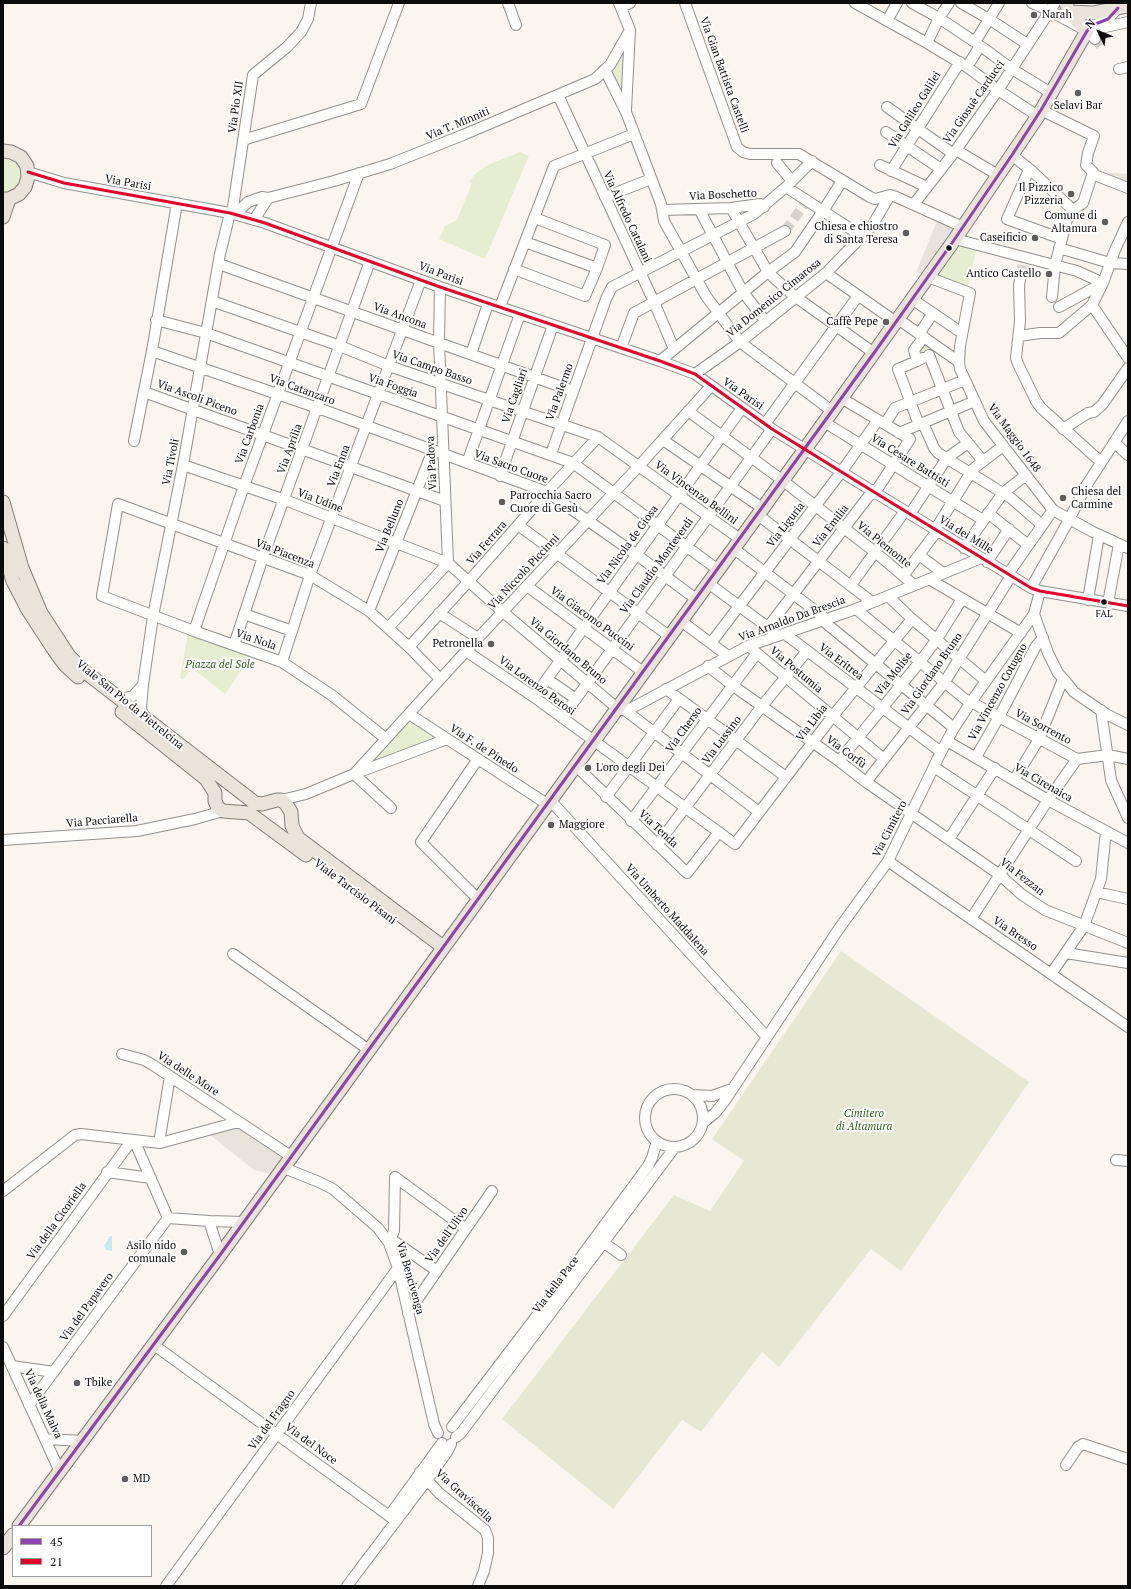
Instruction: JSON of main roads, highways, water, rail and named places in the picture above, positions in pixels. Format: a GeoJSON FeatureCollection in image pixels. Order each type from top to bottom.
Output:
{"type":"FeatureCollection","features":[{"type":"Feature","properties":{"kind":"main road"},"geometry":{"type":"LineString","coordinates":[[1068,7],[1093,13],[1117,7]]}},
{"type":"Feature","properties":{"kind":"main road"},"geometry":{"type":"LineString","coordinates":[[20,1525],[220,1256],[575,765],[593,741],[621,710],[643,672],[718,570],[955,239],[1091,35],[1068,7]]}},
{"type":"Feature","properties":{"kind":"main road"},"geometry":{"type":"LineString","coordinates":[[3,151],[11,152],[21,157],[27,166],[28,172],[28,182],[22,191],[6,199],[3,217]]}},
{"type":"Feature","properties":{"kind":"main road","name":"Viale San Pio da Pietrelcina"},"geometry":{"type":"LineString","coordinates":[[3,502],[22,568],[41,613],[70,656],[84,671],[255,803],[262,804],[282,800]]}},
{"type":"Feature","properties":{"kind":"main road","name":"Viale San Pio da Pietrelcina"},"geometry":{"type":"LineString","coordinates":[[3,548],[13,581],[28,610],[44,637],[65,665],[75,675],[206,779],[218,802]]}},
{"type":"Feature","properties":{"kind":"main road"},"geometry":{"type":"LineString","coordinates":[[218,802],[221,787],[230,784]]}},
{"type":"Feature","properties":{"kind":"main road","name":"Viale Tarcisio Pisani"},"geometry":{"type":"LineString","coordinates":[[282,800],[289,808],[294,832],[298,838],[441,951]]}},
{"type":"Feature","properties":{"kind":"main road","name":"Viale Tarcisio Pisani"},"geometry":{"type":"LineString","coordinates":[[218,802],[249,813],[441,951]]}},
{"type":"Feature","properties":{"kind":"main road"},"geometry":{"type":"LineString","coordinates":[[271,829],[283,828],[291,816]]}},
{"type":"Feature","properties":{"kind":"water"},"geometry":{"type":"Polygon","coordinates":[[[110,1236],[112,1236],[112,1251],[106,1250],[104,1246],[110,1236]]]}},
{"type":"Feature","properties":{"kind":"tunnel"},"geometry":{"type":"LineString","coordinates":[[1095,39],[1101,46]]}},
{"type":"Feature","properties":{"kind":"tunnel"},"geometry":{"type":"LineString","coordinates":[[785,231],[804,205]]}},
{"type":"Feature","properties":{"kind":"tunnel"},"geometry":{"type":"LineString","coordinates":[[1021,275],[1023,264]]}},
{"type":"Feature","properties":{"kind":"place","name":"Narah"},"geometry":{"type":"Point","coordinates":[1034,15]}},
{"type":"Feature","properties":{"kind":"place","name":"Selavi Bar"},"geometry":{"type":"Point","coordinates":[1078,93]}},
{"type":"Feature","properties":{"kind":"place","name":"Il Pizzico Pizzeria"},"geometry":{"type":"Point","coordinates":[1071,194]}},
{"type":"Feature","properties":{"kind":"place","name":"Comune di Altamura"},"geometry":{"type":"Point","coordinates":[1105,222]}},
{"type":"Feature","properties":{"kind":"place","name":"Chiesa e chiostro di Santa Teresa"},"geometry":{"type":"Point","coordinates":[906,233]}},
{"type":"Feature","properties":{"kind":"place","name":"Caseificio"},"geometry":{"type":"Point","coordinates":[1035,238]}},
{"type":"Feature","properties":{"kind":"place","name":"Antico Castello"},"geometry":{"type":"Point","coordinates":[1049,274]}},
{"type":"Feature","properties":{"kind":"place","name":"Caffè Pepe"},"geometry":{"type":"Point","coordinates":[886,322]}},
{"type":"Feature","properties":{"kind":"place","name":"Chiesa del Carmine"},"geometry":{"type":"Point","coordinates":[1063,498]}},
{"type":"Feature","properties":{"kind":"place","name":"Parrocchia Sacro Cuore di Gesù"},"geometry":{"type":"Point","coordinates":[502,502]}},
{"type":"Feature","properties":{"kind":"place","name":"FAL"},"geometry":{"type":"Point","coordinates":[1104,602]}},
{"type":"Feature","properties":{"kind":"place","name":"Petronella"},"geometry":{"type":"Point","coordinates":[491,644]}},
{"type":"Feature","properties":{"kind":"place","name":"L'oro degli Dei"},"geometry":{"type":"Point","coordinates":[588,768]}},
{"type":"Feature","properties":{"kind":"place","name":"Maggiore"},"geometry":{"type":"Point","coordinates":[551,825]}},
{"type":"Feature","properties":{"kind":"place","name":"Asilo nido comunale"},"geometry":{"type":"Point","coordinates":[184,1252]}},
{"type":"Feature","properties":{"kind":"place","name":"Tbike"},"geometry":{"type":"Point","coordinates":[77,1383]}},
{"type":"Feature","properties":{"kind":"place","name":"MD"},"geometry":{"type":"Point","coordinates":[125,1479]}},
{"type":"Feature","properties":{"kind":"park label","name":"Piazza del Sole"},"geometry":{"type":"Point","coordinates":[220,665]}},
{"type":"Feature","properties":{"kind":"park label","name":"Cimitero di Altamura"},"geometry":{"type":"Point","coordinates":[864,1120]}}]}
